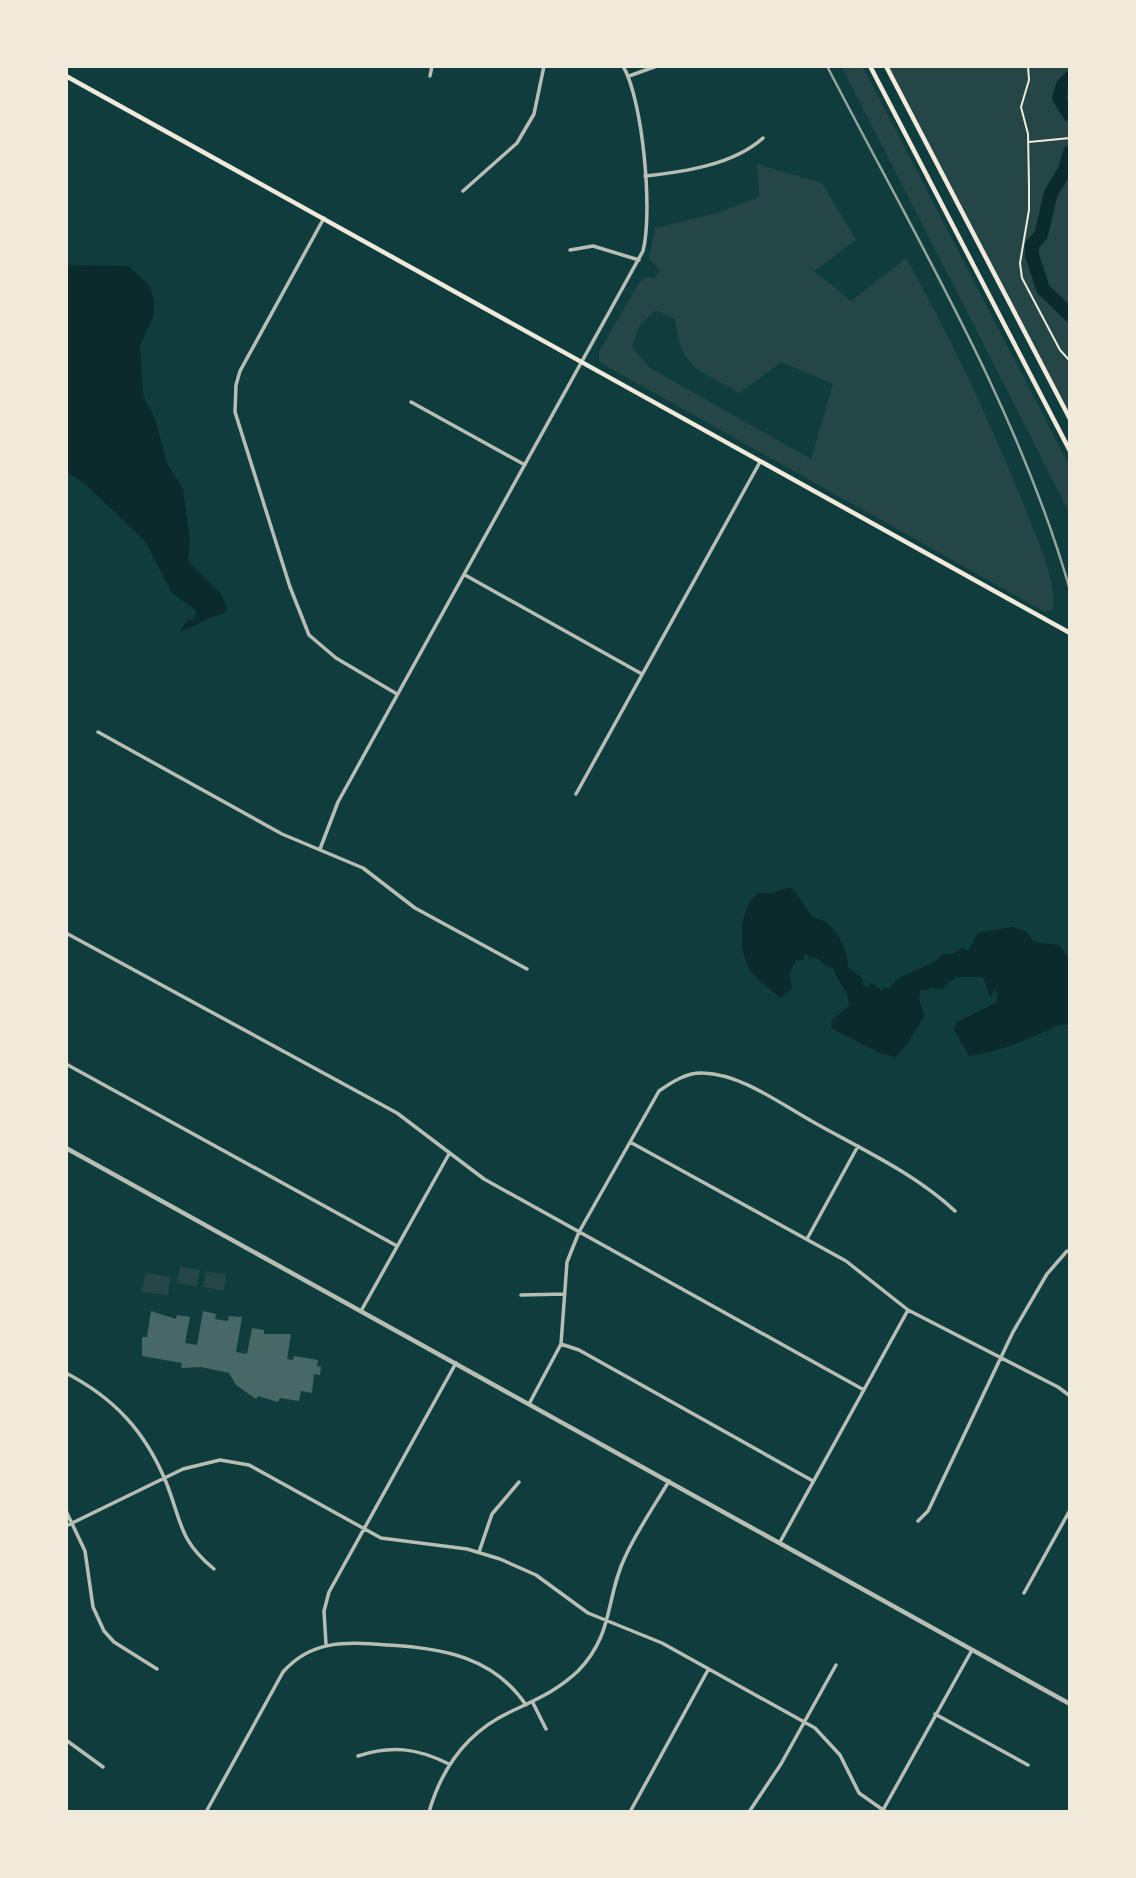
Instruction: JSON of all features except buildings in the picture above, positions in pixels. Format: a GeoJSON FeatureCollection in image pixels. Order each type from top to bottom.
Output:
{"type":"FeatureCollection","features":[{"type":"Feature","properties":{"kind":"main road"},"geometry":{"type":"LineString","coordinates":[[870,66],[1069,451]]}},
{"type":"Feature","properties":{"kind":"main road"},"geometry":{"type":"LineString","coordinates":[[886,66],[1069,419]]}},
{"type":"Feature","properties":{"kind":"main road"},"geometry":{"type":"LineString","coordinates":[[66,76],[1068,632]]}},
{"type":"Feature","properties":{"kind":"street"},"geometry":{"type":"LineString","coordinates":[[430,76],[432,66]]}},
{"type":"Feature","properties":{"kind":"street"},"geometry":{"type":"LineString","coordinates":[[463,191],[517,143],[534,114],[544,66]]}},
{"type":"Feature","properties":{"kind":"street"},"geometry":{"type":"LineString","coordinates":[[320,849],[338,802],[639,260],[648,232],[645,176],[629,76],[623,66]]}},
{"type":"Feature","properties":{"kind":"street"},"geometry":{"type":"LineString","coordinates":[[629,76],[657,66]]}},
{"type":"Feature","properties":{"kind":"street"},"geometry":{"type":"LineString","coordinates":[[645,176],[691,171],[746,149],[763,138]]}},
{"type":"Feature","properties":{"kind":"street"},"geometry":{"type":"LineString","coordinates":[[324,218],[240,371],[236,385],[235,412],[290,587],[309,635],[336,658],[397,694]]}},
{"type":"Feature","properties":{"kind":"street"},"geometry":{"type":"LineString","coordinates":[[570,250],[593,246],[639,260]]}},
{"type":"Feature","properties":{"kind":"street"},"geometry":{"type":"LineString","coordinates":[[411,402],[526,464]]}},
{"type":"Feature","properties":{"kind":"street"},"geometry":{"type":"LineString","coordinates":[[576,794],[761,460]]}},
{"type":"Feature","properties":{"kind":"street"},"geometry":{"type":"LineString","coordinates":[[465,575],[642,674]]}},
{"type":"Feature","properties":{"kind":"street"},"geometry":{"type":"LineString","coordinates":[[98,732],[282,834],[363,868],[415,908],[527,969]]}},
{"type":"Feature","properties":{"kind":"street"},"geometry":{"type":"LineString","coordinates":[[66,933],[397,1112],[429,1134],[449,1154],[510,1194],[864,1390]]}},
{"type":"Feature","properties":{"kind":"street"},"geometry":{"type":"LineString","coordinates":[[66,1064],[397,1246]]}},
{"type":"Feature","properties":{"kind":"street"},"geometry":{"type":"LineString","coordinates":[[529,1404],[561,1344],[567,1262],[579,1232],[659,1091],[693,1073],[721,1075],[751,1088],[901,1169],[955,1211]]}},
{"type":"Feature","properties":{"kind":"street"},"geometry":{"type":"LineString","coordinates":[[630,1142],[846,1261],[908,1310],[1058,1387],[1069,1396]]}},
{"type":"Feature","properties":{"kind":"street"},"geometry":{"type":"LineString","coordinates":[[807,1239],[858,1146]]}},
{"type":"Feature","properties":{"kind":"street"},"geometry":{"type":"LineString","coordinates":[[66,1148],[1069,1704]]}},
{"type":"Feature","properties":{"kind":"street"},"geometry":{"type":"LineString","coordinates":[[361,1311],[449,1154]]}},
{"type":"Feature","properties":{"kind":"street"},"geometry":{"type":"LineString","coordinates":[[918,1521],[929,1511],[1035,1292],[1067,1251]]}},
{"type":"Feature","properties":{"kind":"street"},"geometry":{"type":"LineString","coordinates":[[522,1295],[565,1294]]}},
{"type":"Feature","properties":{"kind":"street"},"geometry":{"type":"LineString","coordinates":[[779,1542],[908,1310]]}},
{"type":"Feature","properties":{"kind":"street"},"geometry":{"type":"LineString","coordinates":[[561,1344],[579,1350],[813,1481]]}},
{"type":"Feature","properties":{"kind":"street"},"geometry":{"type":"LineString","coordinates":[[326,1644],[326,1601],[336,1578],[456,1363]]}},
{"type":"Feature","properties":{"kind":"street"},"geometry":{"type":"LineString","coordinates":[[66,1373],[90,1385],[121,1409],[139,1432],[164,1479],[187,1543],[214,1569]]}},
{"type":"Feature","properties":{"kind":"street"},"geometry":{"type":"LineString","coordinates":[[66,1526],[71,1521],[201,1463],[235,1461],[260,1470],[364,1530],[392,1542],[479,1553],[536,1575],[578,1607],[608,1622],[648,1636],[805,1722],[832,1745],[859,1793],[884,1811],[972,1650]]}},
{"type":"Feature","properties":{"kind":"street"},"geometry":{"type":"LineString","coordinates":[[429,1811],[449,1764],[465,1742],[482,1728],[564,1684],[594,1653],[608,1622],[626,1555],[669,1481]]}},
{"type":"Feature","properties":{"kind":"street"},"geometry":{"type":"LineString","coordinates":[[479,1553],[492,1514],[519,1482]]}},
{"type":"Feature","properties":{"kind":"street"},"geometry":{"type":"LineString","coordinates":[[1024,1593],[1069,1510]]}},
{"type":"Feature","properties":{"kind":"street"},"geometry":{"type":"LineString","coordinates":[[66,1511],[85,1551],[93,1607],[104,1631],[114,1642],[157,1669]]}},
{"type":"Feature","properties":{"kind":"street"},"geometry":{"type":"LineString","coordinates":[[206,1811],[283,1672],[306,1652],[326,1644],[399,1645],[451,1653],[499,1675],[516,1690],[526,1705]]}},
{"type":"Feature","properties":{"kind":"street"},"geometry":{"type":"LineString","coordinates":[[749,1811],[805,1722],[836,1665]]}},
{"type":"Feature","properties":{"kind":"street"},"geometry":{"type":"LineString","coordinates":[[630,1811],[708,1670]]}},
{"type":"Feature","properties":{"kind":"street"},"geometry":{"type":"LineString","coordinates":[[533,1703],[546,1729]]}},
{"type":"Feature","properties":{"kind":"street"},"geometry":{"type":"LineString","coordinates":[[935,1714],[1028,1765]]}},
{"type":"Feature","properties":{"kind":"street"},"geometry":{"type":"LineString","coordinates":[[66,1740],[103,1767]]}},
{"type":"Feature","properties":{"kind":"street"},"geometry":{"type":"LineString","coordinates":[[358,1756],[386,1749],[414,1749],[449,1764]]}},
{"type":"Feature","properties":{"kind":"path"},"geometry":{"type":"LineString","coordinates":[[1028,66],[1029,80],[1021,107],[1028,142],[1029,210],[1021,251],[1022,278],[1069,361]]}},
{"type":"Feature","properties":{"kind":"path"},"geometry":{"type":"LineString","coordinates":[[1028,142],[1069,138]]}},
{"type":"Feature","properties":{"kind":"shaded area"},"geometry":{"type":"Polygon","coordinates":[[[842,67],[863,67],[1069,465],[1069,512],[842,67]]]}},
{"type":"Feature","properties":{"kind":"shaded area"},"geometry":{"type":"Polygon","coordinates":[[[886,67],[1069,67],[1069,419],[886,67]]]}},
{"type":"Feature","properties":{"kind":"shaded area"},"geometry":{"type":"Polygon","coordinates":[[[757,164],[822,183],[856,240],[814,271],[851,301],[906,258],[972,385],[1015,483],[1046,562],[1052,586],[1053,609],[1045,612],[599,362],[599,352],[640,281],[649,277],[654,279],[660,271],[649,258],[655,228],[720,212],[759,197],[757,164]],[[655,310],[639,327],[632,347],[650,368],[811,459],[833,384],[781,362],[740,393],[704,373],[687,359],[675,319],[655,310]]]}},
{"type":"Feature","properties":{"kind":"shaded area"},"geometry":{"type":"Polygon","coordinates":[[[66,265],[128,266],[149,285],[154,301],[153,317],[140,345],[143,395],[155,419],[167,463],[183,489],[190,540],[188,561],[222,595],[227,608],[223,614],[180,631],[188,620],[194,619],[197,611],[171,592],[145,541],[84,483],[67,472],[66,265]]]}},
{"type":"Feature","properties":{"kind":"shaded area"},"geometry":{"type":"Polygon","coordinates":[[[790,887],[813,917],[824,921],[838,935],[848,967],[863,979],[863,985],[867,987],[871,983],[881,990],[886,987],[889,989],[897,979],[934,962],[944,953],[951,955],[962,948],[968,951],[978,933],[1013,927],[1026,931],[1034,942],[1059,945],[1069,959],[1069,1024],[1056,1026],[1024,1041],[969,1056],[954,1029],[957,1022],[997,1002],[997,991],[994,990],[990,998],[983,977],[956,977],[942,989],[920,991],[919,1000],[925,1016],[911,1038],[895,1057],[879,1053],[831,1028],[832,1020],[849,1006],[849,1000],[834,969],[825,966],[819,959],[809,957],[805,952],[804,960],[795,961],[790,974],[792,989],[780,998],[757,978],[746,962],[742,930],[747,908],[759,893],[772,893],[790,887]]]}},
{"type":"Feature","properties":{"kind":"shaded area"},"geometry":{"type":"Polygon","coordinates":[[[180,1266],[200,1270],[197,1287],[177,1283],[180,1266]]]}},
{"type":"Feature","properties":{"kind":"shaded area"},"geometry":{"type":"Polygon","coordinates":[[[206,1271],[226,1275],[224,1291],[203,1287],[206,1271]]]}},
{"type":"Feature","properties":{"kind":"shaded area"},"geometry":{"type":"Polygon","coordinates":[[[146,1273],[170,1277],[168,1295],[141,1292],[146,1273]]]}},
{"type":"Feature","properties":{"kind":"waterway"},"geometry":{"type":"LineString","coordinates":[[1070,78],[1063,85],[1059,98],[1070,115]]}},
{"type":"Feature","properties":{"kind":"waterway"},"geometry":{"type":"LineString","coordinates":[[1070,152],[1065,170],[1051,193],[1041,235],[1032,245],[1032,255],[1043,289],[1070,315]]}},
{"type":"Feature","properties":{"kind":"railway"},"geometry":{"type":"LineString","coordinates":[[827,66],[929,258],[993,388],[1048,521],[1070,590]]}}]}
